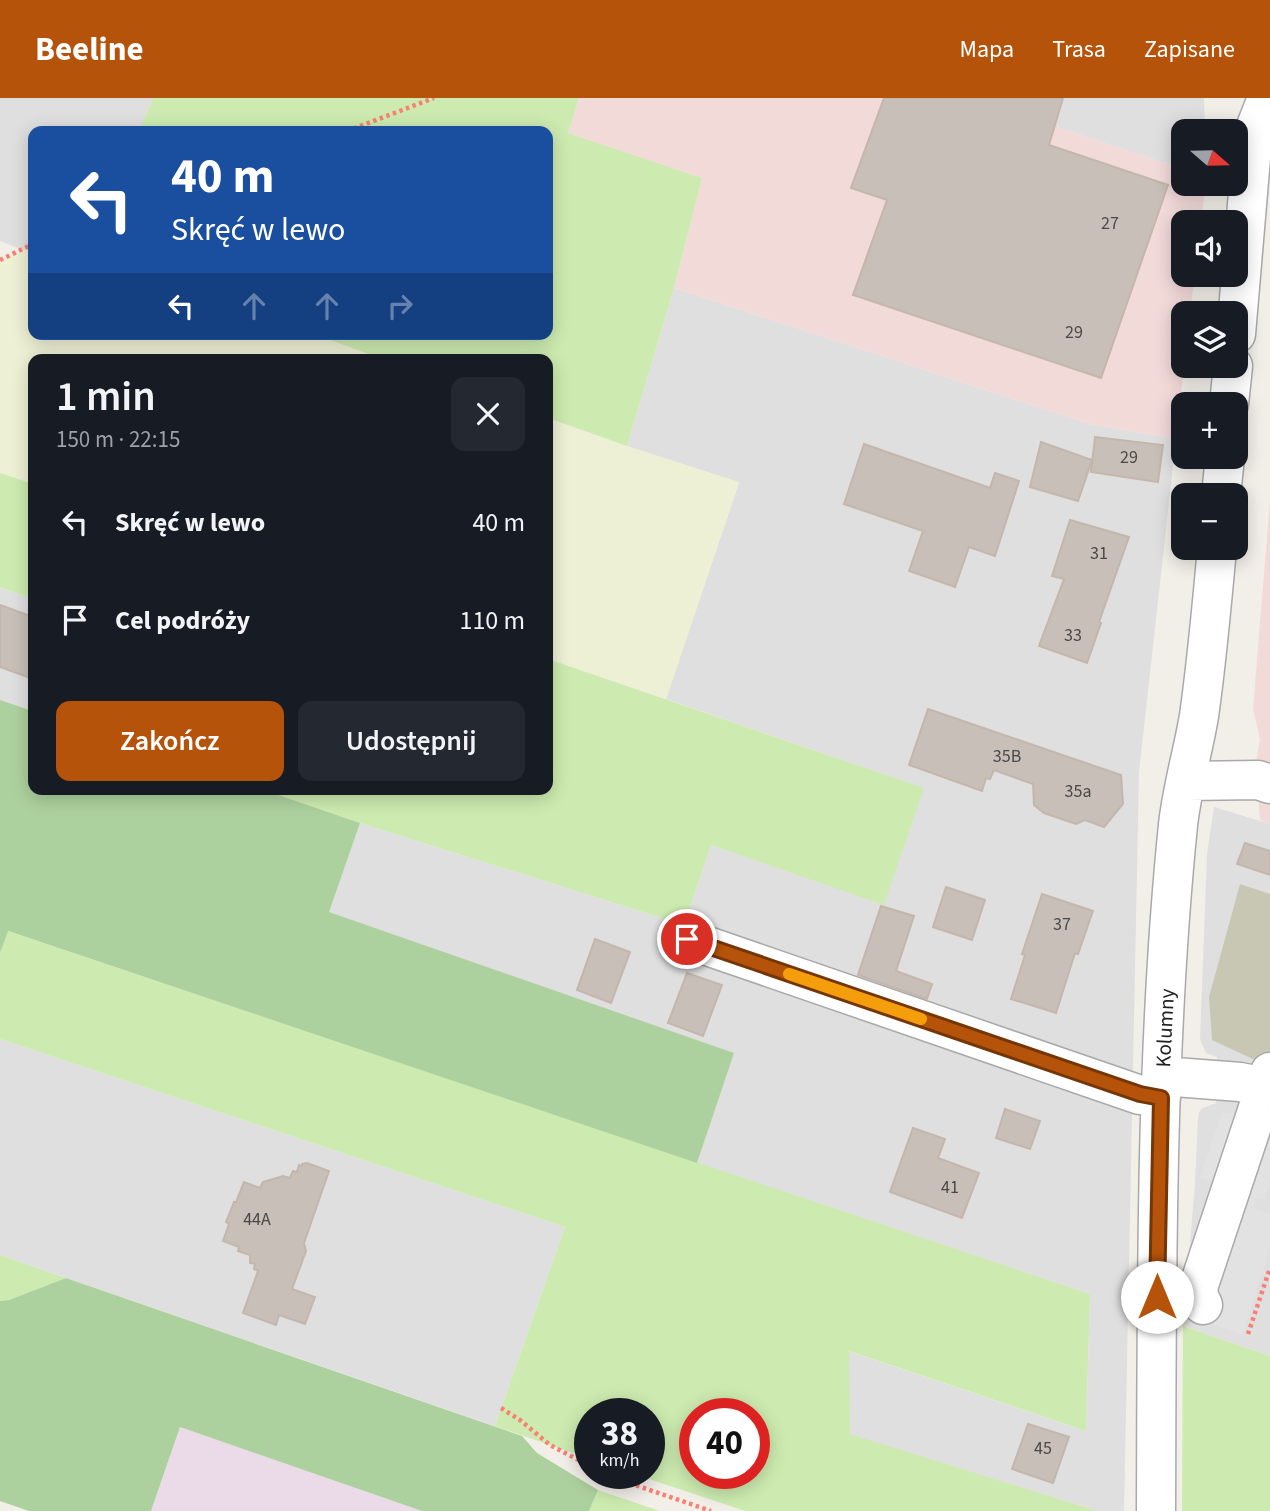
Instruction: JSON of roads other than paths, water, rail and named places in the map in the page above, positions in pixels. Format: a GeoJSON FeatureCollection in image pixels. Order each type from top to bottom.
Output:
{"type":"FeatureCollection","features":[{"type":"Feature","properties":{"kind":"street"},"geometry":{"type":"LineString","coordinates":[[1241,98],[1253,134]]}},
{"type":"Feature","properties":{"kind":"street"},"geometry":{"type":"LineString","coordinates":[[1239,301],[1253,134],[1267,98]]}},
{"type":"Feature","properties":{"kind":"street","name":"Kolumny"},"geometry":{"type":"LineString","coordinates":[[1156,1511],[1157,1244],[1169,943],[1178,822],[1205,675],[1216,560]]}},
{"type":"Feature","properties":{"kind":"street"},"geometry":{"type":"LineString","coordinates":[[1185,781],[1258,780],[1270,784]]}},
{"type":"Feature","properties":{"kind":"street"},"geometry":{"type":"LineString","coordinates":[[687,939],[1140,1094],[1162,1087],[1267,1080],[1260,1138],[1199,1285],[1198,1295],[1203,1305]]}}]}
